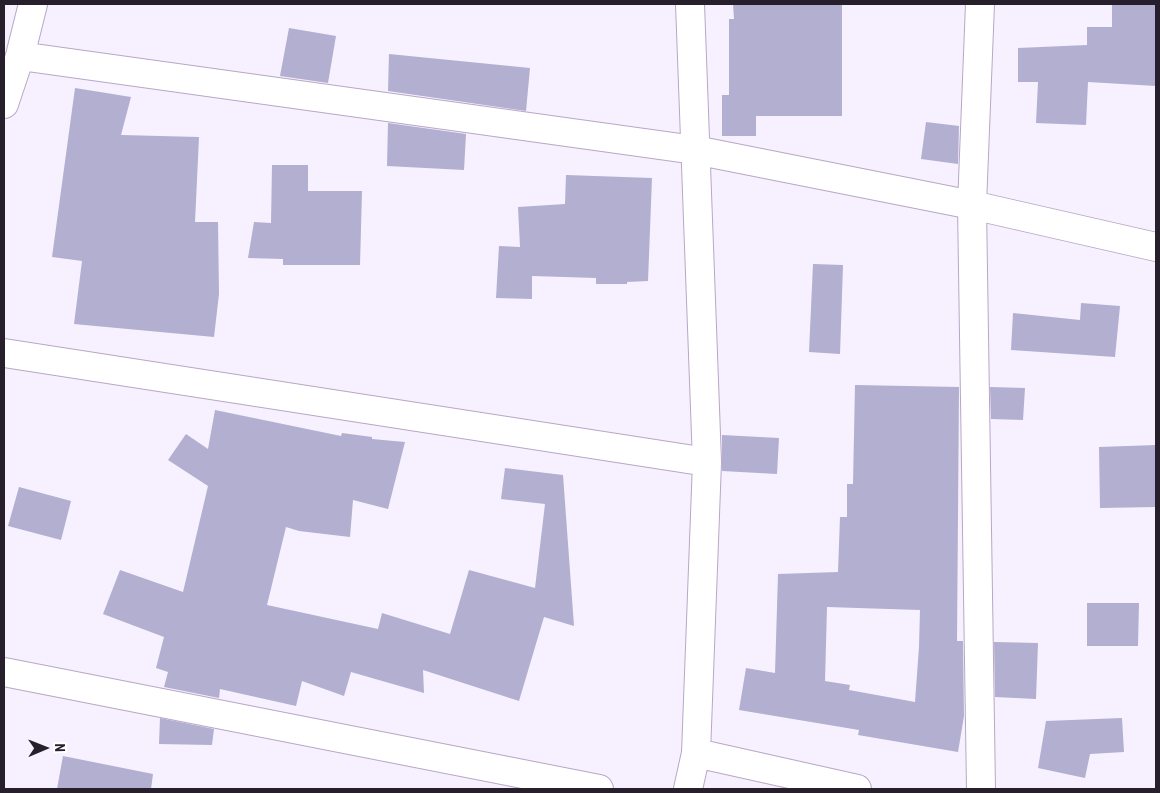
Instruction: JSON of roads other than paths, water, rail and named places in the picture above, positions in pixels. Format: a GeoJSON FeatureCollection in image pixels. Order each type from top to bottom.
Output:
{"type":"FeatureCollection","features":[{"type":"Feature","properties":{"kind":"street"},"geometry":{"type":"LineString","coordinates":[[4,104],[20,56],[33,4]]}},
{"type":"Feature","properties":{"kind":"street"},"geometry":{"type":"LineString","coordinates":[[688,789],[696,753],[707,462],[690,4]]}},
{"type":"Feature","properties":{"kind":"street"},"geometry":{"type":"LineString","coordinates":[[980,4],[972,205],[981,789]]}},
{"type":"Feature","properties":{"kind":"street"},"geometry":{"type":"LineString","coordinates":[[20,56],[695,150],[972,205],[1156,248]]}},
{"type":"Feature","properties":{"kind":"street"},"geometry":{"type":"LineString","coordinates":[[4,353],[707,462]]}},
{"type":"Feature","properties":{"kind":"street"},"geometry":{"type":"LineString","coordinates":[[4,672],[599,789]]}},
{"type":"Feature","properties":{"kind":"street"},"geometry":{"type":"LineString","coordinates":[[696,753],[856,789]]}}]}
